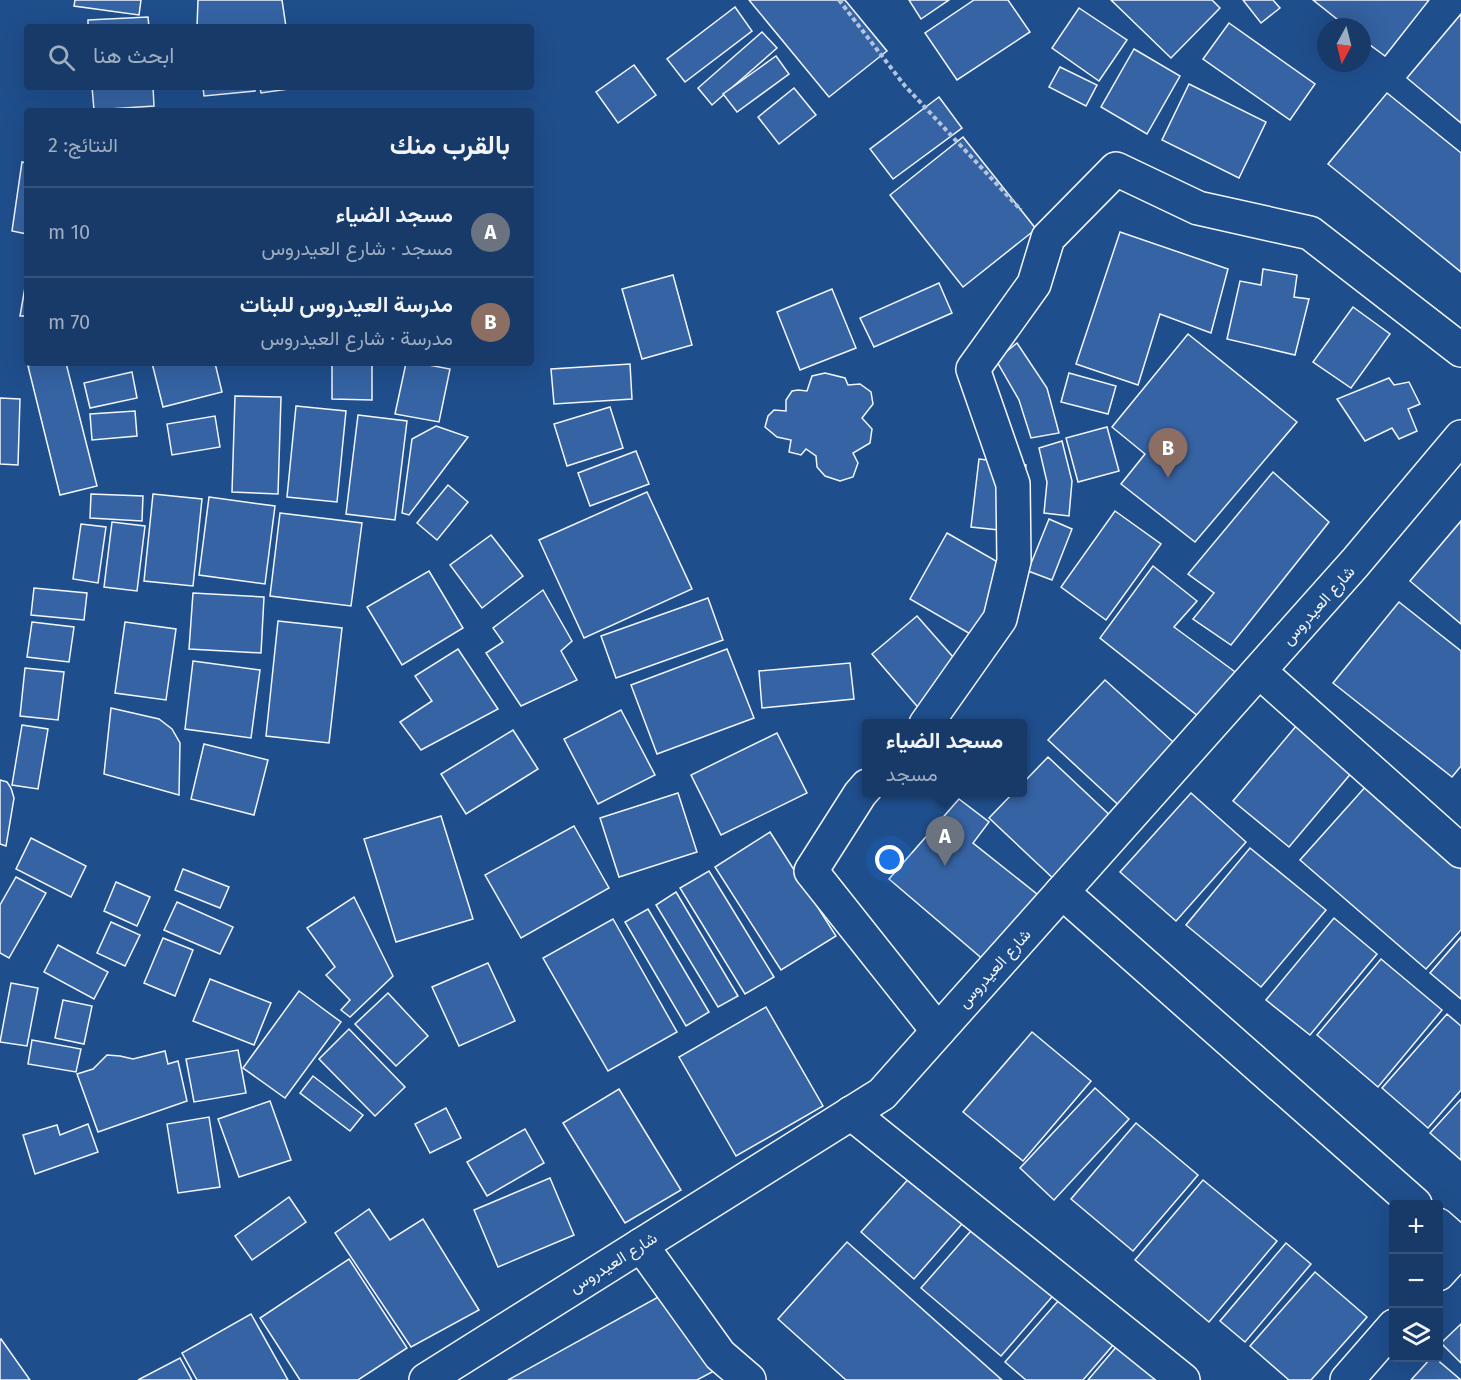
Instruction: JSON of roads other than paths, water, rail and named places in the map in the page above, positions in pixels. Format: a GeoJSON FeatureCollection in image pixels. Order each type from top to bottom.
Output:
{"type":"FeatureCollection","features":[{"type":"Feature","properties":{"kind":"street"},"geometry":{"type":"LineString","coordinates":[[929,719],[1000,619],[1014,561],[1013,484],[973,369],[1034,284],[1048,238],[1116,169],[1198,208],[1310,234],[1461,351]]}},
{"type":"Feature","properties":{"kind":"street","name":"شارع العيدروس"},"geometry":{"type":"LineString","coordinates":[[426,1380],[882,1094],[1458,446]]}},
{"type":"Feature","properties":{"kind":"street"},"geometry":{"type":"LineString","coordinates":[[1259,671],[1461,851]]}},
{"type":"Feature","properties":{"kind":"street"},"geometry":{"type":"LineString","coordinates":[[862,792],[811,871],[938,1031]]}},
{"type":"Feature","properties":{"kind":"street"},"geometry":{"type":"LineString","coordinates":[[1062,892],[1410,1200]]}},
{"type":"Feature","properties":{"kind":"street"},"geometry":{"type":"LineString","coordinates":[[851,1113],[1183,1380]]}},
{"type":"Feature","properties":{"kind":"street"},"geometry":{"type":"LineString","coordinates":[[1443,1230],[1461,1247],[1443,1268]]}},
{"type":"Feature","properties":{"kind":"street"},"geometry":{"type":"LineString","coordinates":[[641,1245],[720,1355],[749,1380]]}},
{"type":"Feature","properties":{"kind":"street"},"geometry":{"type":"LineString","coordinates":[[1347,1380],[1389,1332]]}},
{"type":"Feature","properties":{"kind":"place","name":"مدرسة العيدروس للبنات"},"geometry":{"type":"Point","coordinates":[1168,478]}},
{"type":"Feature","properties":{"kind":"place","name":"مسجد الضياء"},"geometry":{"type":"Point","coordinates":[945,866]}}]}
